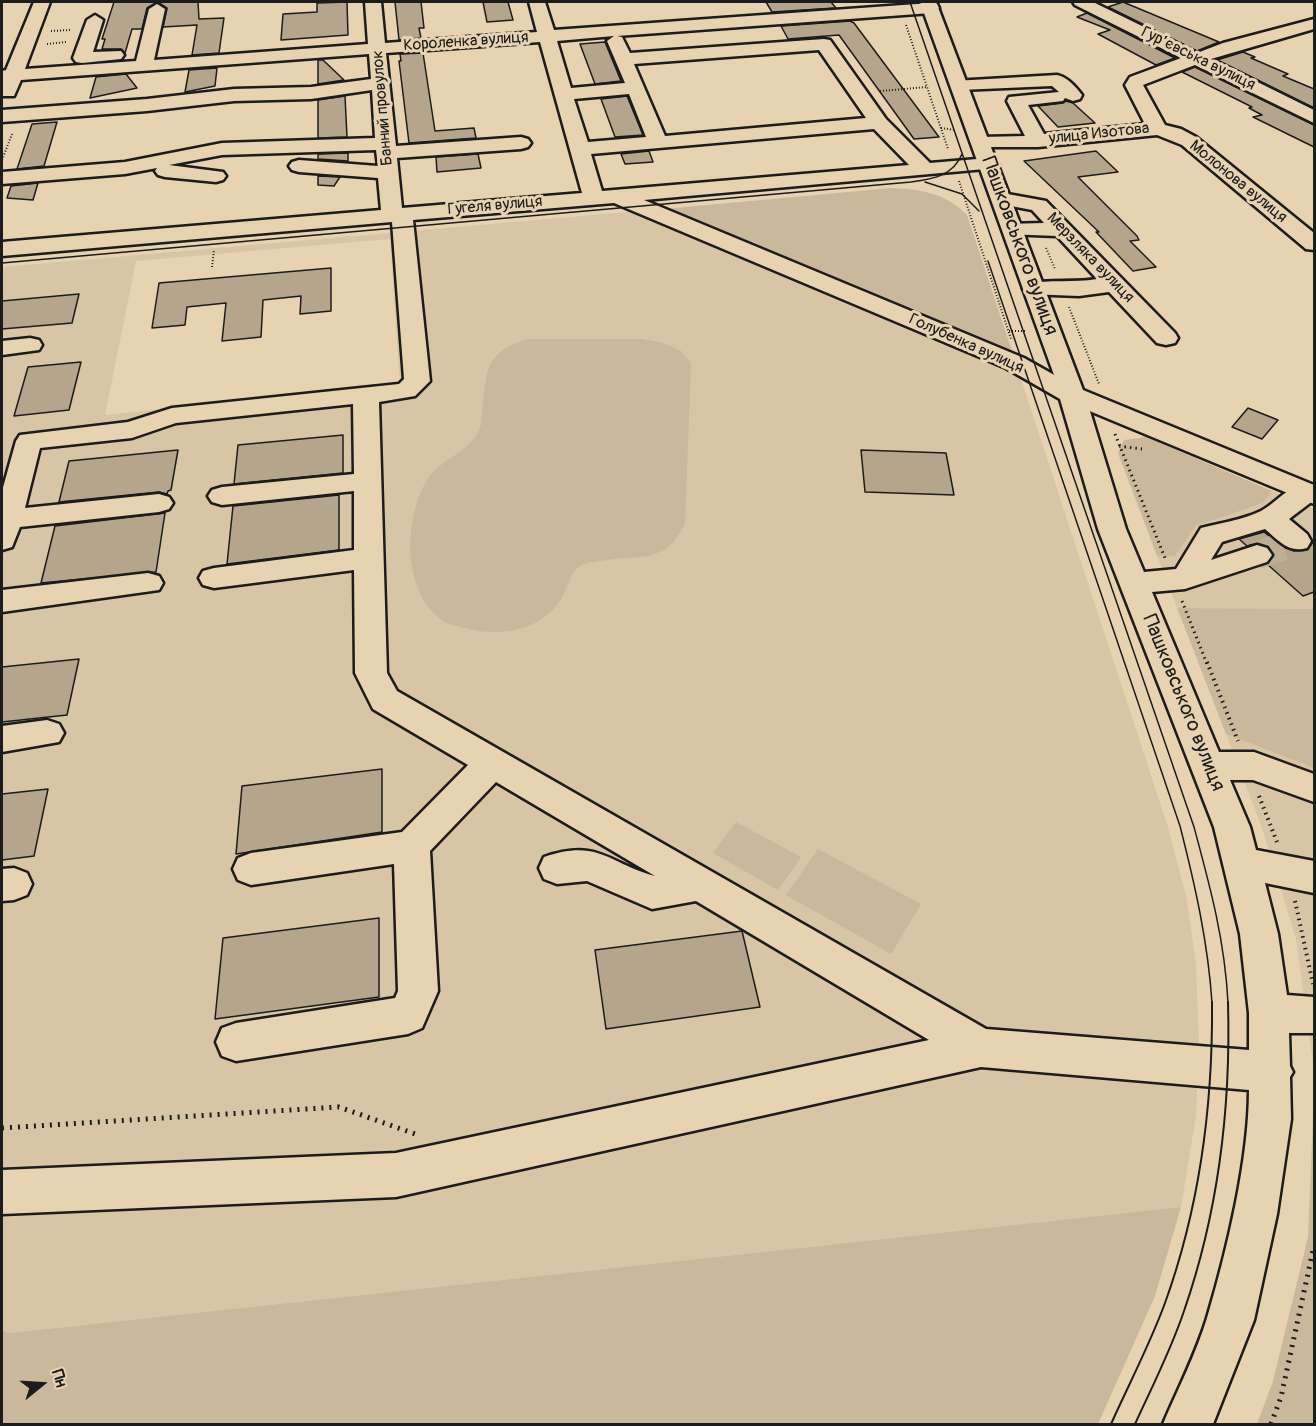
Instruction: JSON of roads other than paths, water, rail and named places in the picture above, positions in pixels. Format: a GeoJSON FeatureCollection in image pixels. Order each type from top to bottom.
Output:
{"type":"FeatureCollection","features":[{"type":"Feature","properties":{"kind":"main road"},"geometry":{"type":"LineString","coordinates":[[2,105],[8,75],[42,2]]}},
{"type":"Feature","properties":{"kind":"main road","name":"Банний провулок"},"geometry":{"type":"LineString","coordinates":[[366,396],[406,392],[417,381],[397,215],[387,157],[373,2]]}},
{"type":"Feature","properties":{"kind":"main road"},"geometry":{"type":"LineString","coordinates":[[537,2],[580,149],[605,197]]}},
{"type":"Feature","properties":{"kind":"main road","name":"Гур’євська вулиця"},"geometry":{"type":"LineString","coordinates":[[1081,2],[1314,117]]}},
{"type":"Feature","properties":{"kind":"main road","name":"Короленка вулиця"},"geometry":{"type":"LineString","coordinates":[[8,75],[145,59],[377,48],[612,31],[722,18],[902,10],[929,5]]}},
{"type":"Feature","properties":{"kind":"main road","name":"Пашковського вулиця"},"geometry":{"type":"LineString","coordinates":[[929,5],[1035,289],[1072,395],[1112,529],[1232,827],[1259,934],[1269,1012],[1272,1072],[1270,1119],[1253,1224],[1230,1320],[1188,1425]]}},
{"type":"Feature","properties":{"kind":"main road"},"geometry":{"type":"LineString","coordinates":[[95,20],[82,58],[145,59],[157,9]]}},
{"type":"Feature","properties":{"kind":"main road"},"geometry":{"type":"LineString","coordinates":[[722,18],[751,49]]}},
{"type":"Feature","properties":{"kind":"main road","name":"улица Изотова"},"geometry":{"type":"LineString","coordinates":[[981,143],[1038,141],[1157,129],[1134,82],[1229,47],[1314,24]]}},
{"type":"Feature","properties":{"kind":"main road"},"geometry":{"type":"LineString","coordinates":[[612,31],[658,142]]}},
{"type":"Feature","properties":{"kind":"main road"},"geometry":{"type":"LineString","coordinates":[[624,59],[824,44],[879,123],[924,169]]}},
{"type":"Feature","properties":{"kind":"main road"},"geometry":{"type":"LineString","coordinates":[[960,85],[1057,80],[1073,95],[1016,101],[1038,141]]}},
{"type":"Feature","properties":{"kind":"main road"},"geometry":{"type":"LineString","coordinates":[[2,116],[147,105],[234,95],[311,93],[380,83]]}},
{"type":"Feature","properties":{"kind":"main road"},"geometry":{"type":"LineString","coordinates":[[564,94],[636,88]]}},
{"type":"Feature","properties":{"kind":"main road"},"geometry":{"type":"LineString","coordinates":[[580,149],[879,123]]}},
{"type":"Feature","properties":{"kind":"main road"},"geometry":{"type":"LineString","coordinates":[[222,149],[238,127]]}},
{"type":"Feature","properties":{"kind":"main road","name":"Молонова вулиця"},"geometry":{"type":"LineString","coordinates":[[1157,129],[1189,141],[1314,244]]}},
{"type":"Feature","properties":{"kind":"main road"},"geometry":{"type":"LineString","coordinates":[[749,134],[766,167]]}},
{"type":"Feature","properties":{"kind":"main road"},"geometry":{"type":"LineString","coordinates":[[280,164],[387,157],[521,143]]}},
{"type":"Feature","properties":{"kind":"main road"},"geometry":{"type":"LineString","coordinates":[[2,178],[125,168],[222,149],[387,157]]}},
{"type":"Feature","properties":{"kind":"main road","name":"Гугеля вулиця"},"geometry":{"type":"LineString","coordinates":[[2,249],[605,197],[766,167],[924,169],[989,164]]}},
{"type":"Feature","properties":{"kind":"main road"},"geometry":{"type":"LineString","coordinates":[[125,168],[216,176]]}},
{"type":"Feature","properties":{"kind":"main road","name":"Голубенка вулиця"},"geometry":{"type":"LineString","coordinates":[[605,197],[1015,363],[1072,395],[1311,494]]}},
{"type":"Feature","properties":{"kind":"main road","name":"Мерзляка вулиця"},"geometry":{"type":"LineString","coordinates":[[1002,199],[1040,205],[1166,338]]}},
{"type":"Feature","properties":{"kind":"main road"},"geometry":{"type":"LineString","coordinates":[[1013,230],[1063,230]]}},
{"type":"Feature","properties":{"kind":"main road"},"geometry":{"type":"LineString","coordinates":[[1035,289],[1114,284]]}},
{"type":"Feature","properties":{"kind":"main road"},"geometry":{"type":"LineString","coordinates":[[2,348],[30,345]]}},
{"type":"Feature","properties":{"kind":"main road"},"geometry":{"type":"LineString","coordinates":[[159,503],[4,529],[29,441],[132,430],[172,416],[366,396],[371,673],[385,700],[981,1048]]}},
{"type":"Feature","properties":{"kind":"main road"},"geometry":{"type":"LineString","coordinates":[[222,496],[368,481]]}},
{"type":"Feature","properties":{"kind":"main road"},"geometry":{"type":"LineString","coordinates":[[1180,581],[1211,536],[1270,518],[1311,494]]}},
{"type":"Feature","properties":{"kind":"main road"},"geometry":{"type":"LineString","coordinates":[[1134,583],[1180,581],[1297,542],[1270,518]]}},
{"type":"Feature","properties":{"kind":"main road"},"geometry":{"type":"LineString","coordinates":[[214,578],[369,558]]}},
{"type":"Feature","properties":{"kind":"main road"},"geometry":{"type":"LineString","coordinates":[[2,601],[148,583]]}},
{"type":"Feature","properties":{"kind":"main road"},"geometry":{"type":"LineString","coordinates":[[2,739],[47,733]]}},
{"type":"Feature","properties":{"kind":"main road"},"geometry":{"type":"LineString","coordinates":[[251,869],[412,846],[492,763]]}},
{"type":"Feature","properties":{"kind":"main road"},"geometry":{"type":"LineString","coordinates":[[1209,766],[1248,765],[1314,788]]}},
{"type":"Feature","properties":{"kind":"main road"},"geometry":{"type":"LineString","coordinates":[[236,1042],[408,1015],[418,991],[412,846]]}},
{"type":"Feature","properties":{"kind":"main road"},"geometry":{"type":"LineString","coordinates":[[1242,863],[1301,874]]}},
{"type":"Feature","properties":{"kind":"main road"},"geometry":{"type":"LineString","coordinates":[[557,868],[590,865],[652,894],[701,884]]}},
{"type":"Feature","properties":{"kind":"main road"},"geometry":{"type":"LineString","coordinates":[[1269,1012],[1314,1015]]}},
{"type":"Feature","properties":{"kind":"main road"},"geometry":{"type":"LineString","coordinates":[[2,1192],[396,1175],[981,1048],[1272,1072]]}},
{"type":"Feature","properties":{"kind":"tunnel"},"geometry":{"type":"LineString","coordinates":[[1257,555],[1284,546]]}},
{"type":"Feature","properties":{"kind":"tram line"},"geometry":{"type":"LineString","coordinates":[[910,2],[1194,827],[1220,936],[1228,1003]]}},
{"type":"Feature","properties":{"kind":"tram line"},"geometry":{"type":"LineString","coordinates":[[2,263],[911,182],[934,178],[948,172],[962,154]]}},
{"type":"Feature","properties":{"kind":"tram line"},"geometry":{"type":"LineString","coordinates":[[925,182],[962,194],[979,211]]}},
{"type":"Feature","properties":{"kind":"tram line"},"geometry":{"type":"LineString","coordinates":[[988,261],[1180,826],[1200,914],[1212,1003]]}},
{"type":"Feature","properties":{"kind":"tram line"},"geometry":{"type":"LineString","coordinates":[[1111,1424],[1165,1303],[1196,1192],[1207,1116],[1212,1003]]}},
{"type":"Feature","properties":{"kind":"tram line"},"geometry":{"type":"LineString","coordinates":[[1135,1424],[1179,1326],[1206,1235],[1225,1120],[1228,1003]]}}]}
